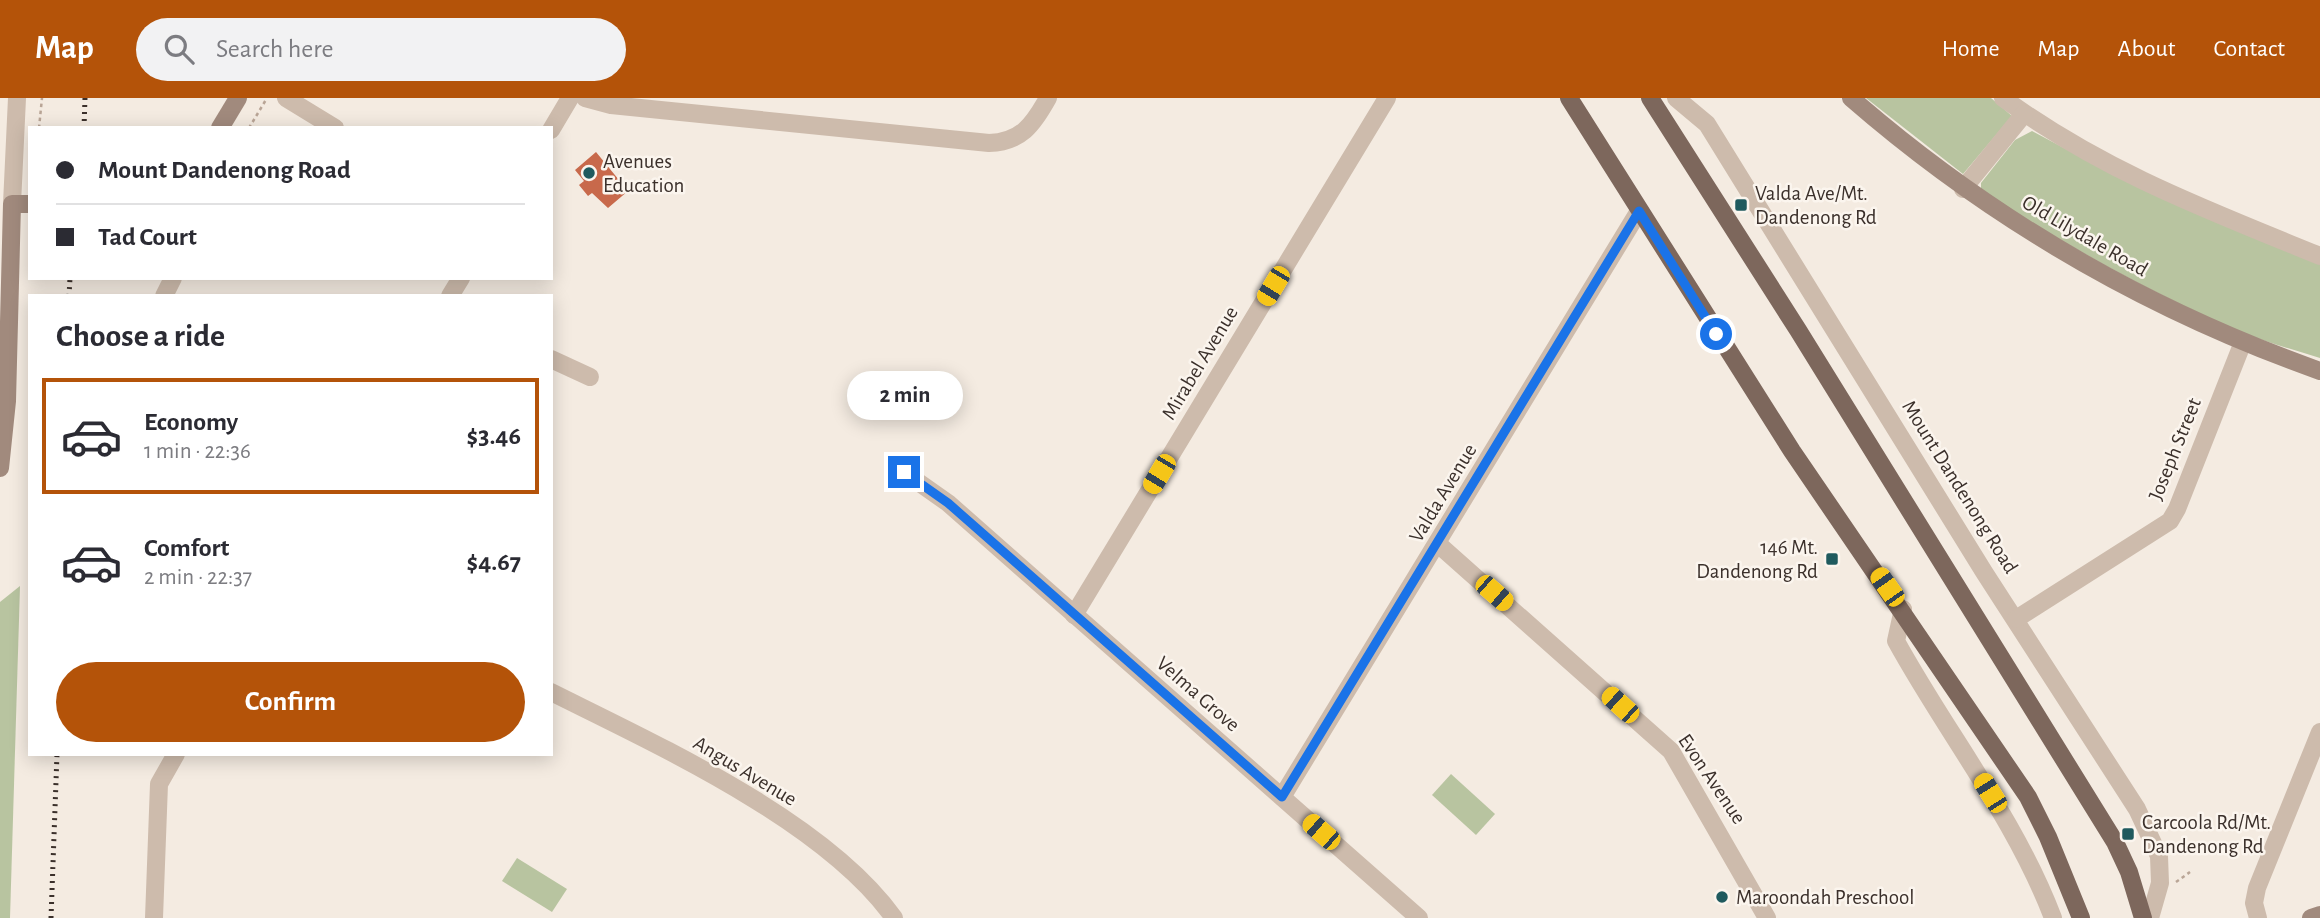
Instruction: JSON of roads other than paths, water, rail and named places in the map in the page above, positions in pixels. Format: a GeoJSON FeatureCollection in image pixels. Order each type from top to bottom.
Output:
{"type":"FeatureCollection","features":[{"type":"Feature","properties":{"kind":"main road"},"geometry":{"type":"LineString","coordinates":[[1569,98],[1792,451],[1903,609],[2028,796],[2048,836],[2081,918]]}},
{"type":"Feature","properties":{"kind":"main road"},"geometry":{"type":"LineString","coordinates":[[1650,98],[1798,330],[2115,842],[2129,872],[2143,918]]}},
{"type":"Feature","properties":{"kind":"street"},"geometry":{"type":"LineString","coordinates":[[0,468],[21,204],[7,166],[17,98]]}},
{"type":"Feature","properties":{"kind":"street"},"geometry":{"type":"LineString","coordinates":[[221,126],[238,98]]}},
{"type":"Feature","properties":{"kind":"street"},"geometry":{"type":"LineString","coordinates":[[286,98],[332,126]]}},
{"type":"Feature","properties":{"kind":"street"},"geometry":{"type":"LineString","coordinates":[[553,127],[570,98]]}},
{"type":"Feature","properties":{"kind":"street"},"geometry":{"type":"LineString","coordinates":[[585,98],[596,103],[989,143],[1018,138],[1036,120],[1048,98]]}},
{"type":"Feature","properties":{"kind":"street","name":"Mirabel Avenue"},"geometry":{"type":"LineString","coordinates":[[1074,615],[1387,98]]}},
{"type":"Feature","properties":{"kind":"street","name":"Mount Dandenong Road"},"geometry":{"type":"LineString","coordinates":[[1676,98],[1707,124],[2137,809],[2159,856],[2160,883],[2150,918]]}},
{"type":"Feature","properties":{"kind":"street","name":"Old Lilydale Road"},"geometry":{"type":"LineString","coordinates":[[1851,98],[1963,189],[2035,236],[2153,301],[2243,342],[2320,371]]}},
{"type":"Feature","properties":{"kind":"street"},"geometry":{"type":"LineString","coordinates":[[2003,98],[2024,114],[2116,170],[2320,256]]}},
{"type":"Feature","properties":{"kind":"street"},"geometry":{"type":"LineString","coordinates":[[1963,189],[2024,114]]}},
{"type":"Feature","properties":{"kind":"street","name":"Valda Avenue"},"geometry":{"type":"LineString","coordinates":[[1282,797],[1639,211]]}},
{"type":"Feature","properties":{"kind":"street","name":"Joseph Street"},"geometry":{"type":"LineString","coordinates":[[2016,620],[2170,521],[2178,509],[2243,342]]}},
{"type":"Feature","properties":{"kind":"street"},"geometry":{"type":"LineString","coordinates":[[553,360],[590,377]]}},
{"type":"Feature","properties":{"kind":"street","name":"Velma Grove"},"geometry":{"type":"LineString","coordinates":[[904,472],[948,503],[1419,918]]}},
{"type":"Feature","properties":{"kind":"street","name":"Evon Avenue"},"geometry":{"type":"LineString","coordinates":[[1438,544],[1671,751],[1729,847],[1767,918]]}},
{"type":"Feature","properties":{"kind":"street"},"geometry":{"type":"LineString","coordinates":[[1903,609],[1896,641],[1924,691],[2015,834],[2035,872],[2053,918]]}},
{"type":"Feature","properties":{"kind":"street","name":"Angus Avenue"},"geometry":{"type":"LineString","coordinates":[[553,693],[722,780],[841,861],[894,918]]}},
{"type":"Feature","properties":{"kind":"street"},"geometry":{"type":"LineString","coordinates":[[2258,918],[2254,903],[2257,888],[2320,732]]}},
{"type":"Feature","properties":{"kind":"street"},"geometry":{"type":"LineString","coordinates":[[154,918],[159,784],[175,756]]}},
{"type":"Feature","properties":{"kind":"street"},"geometry":{"type":"LineString","coordinates":[[2311,918],[2320,915]]}},
{"type":"Feature","properties":{"kind":"railway"},"geometry":{"type":"LineString","coordinates":[[84,126],[85,98]]}},
{"type":"Feature","properties":{"kind":"railway"},"geometry":{"type":"LineString","coordinates":[[69,294],[70,280]]}},
{"type":"Feature","properties":{"kind":"railway"},"geometry":{"type":"LineString","coordinates":[[51,918],[57,756]]}},
{"type":"Feature","properties":{"kind":"place","name":"Avenues Education"},"geometry":{"type":"Point","coordinates":[589,173]}},
{"type":"Feature","properties":{"kind":"place","name":"Valda Ave/Mt. Dandenong Rd"},"geometry":{"type":"Point","coordinates":[1741,205]}},
{"type":"Feature","properties":{"kind":"place","name":"146 Mt. Dandenong Rd"},"geometry":{"type":"Point","coordinates":[1832,559]}},
{"type":"Feature","properties":{"kind":"place","name":"Carcoola Rd/Mt. Dandenong Rd"},"geometry":{"type":"Point","coordinates":[2128,834]}},
{"type":"Feature","properties":{"kind":"place","name":"Maroondah Preschool"},"geometry":{"type":"Point","coordinates":[1722,897]}}]}
